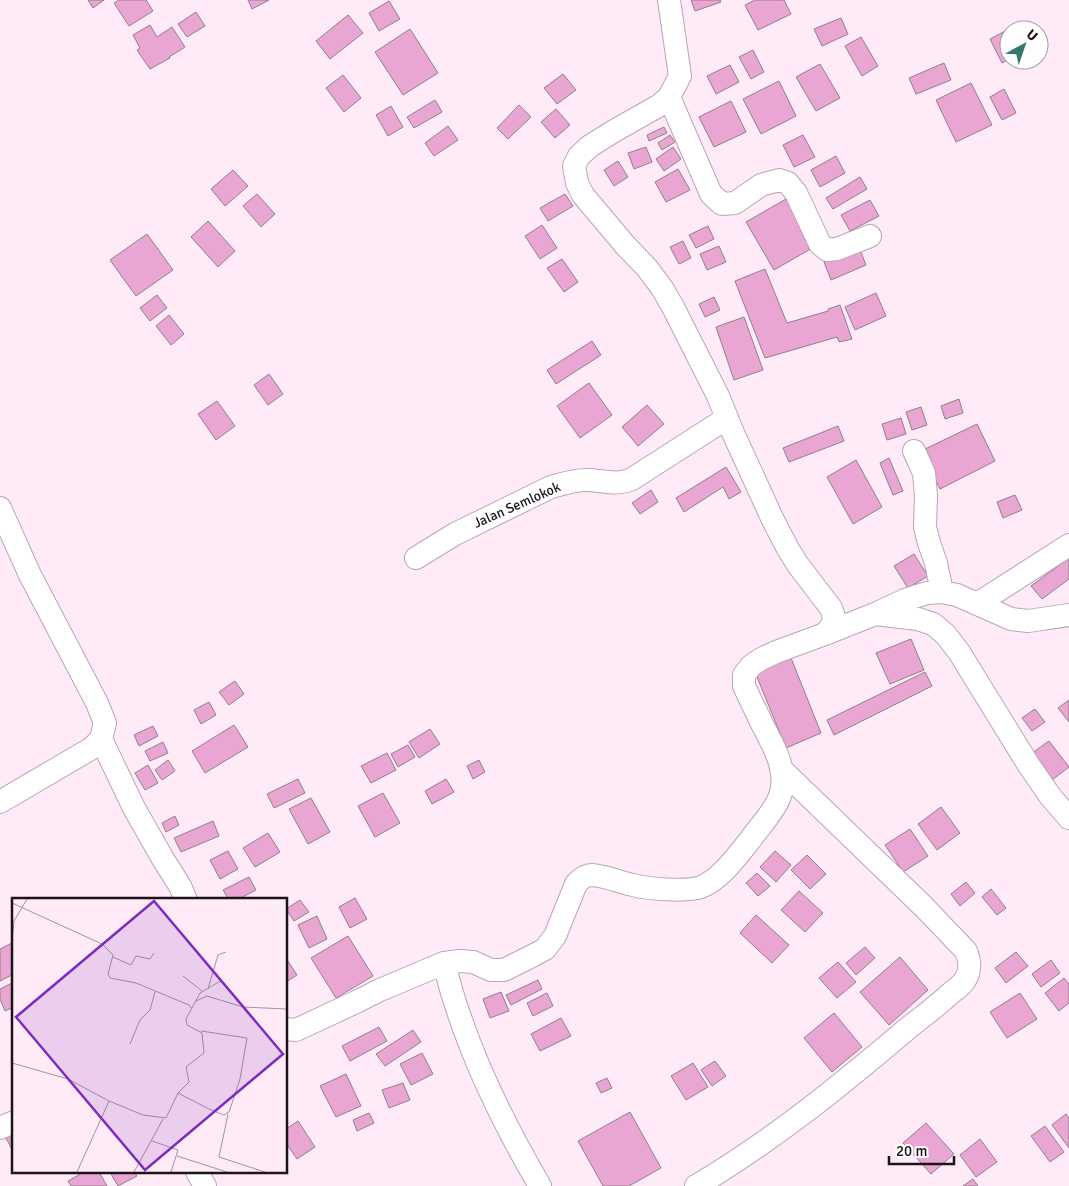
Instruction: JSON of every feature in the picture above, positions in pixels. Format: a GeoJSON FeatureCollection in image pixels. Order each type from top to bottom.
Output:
{"type":"FeatureCollection","features":[{"type":"Feature","properties":{"kind":"street"},"geometry":{"type":"LineString","coordinates":[[669,0],[680,76],[669,97],[660,105],[590,146],[579,156],[574,166],[576,182],[583,195],[647,268],[662,288],[706,372],[788,549],[831,608],[834,617],[833,624],[825,634]]}},
{"type":"Feature","properties":{"kind":"street"},"geometry":{"type":"LineString","coordinates":[[669,97],[711,194],[722,204],[735,203],[761,185],[779,180],[788,183],[796,193],[820,244],[827,250],[837,249],[870,236]]}},
{"type":"Feature","properties":{"kind":"street","name":"Jalan Semlokok"},"geometry":{"type":"LineString","coordinates":[[416,558],[455,534],[551,487],[581,480],[619,483],[632,479],[727,418]]}},
{"type":"Feature","properties":{"kind":"street"},"geometry":{"type":"LineString","coordinates":[[914,451],[924,473],[926,496],[925,528],[936,563],[942,592]]}},
{"type":"Feature","properties":{"kind":"street"},"geometry":{"type":"LineString","coordinates":[[0,508],[30,575],[98,703],[105,723],[101,739],[92,748],[0,802]]}},
{"type":"Feature","properties":{"kind":"street"},"geometry":{"type":"LineString","coordinates":[[977,604],[1069,545]]}},
{"type":"Feature","properties":{"kind":"street"},"geometry":{"type":"LineString","coordinates":[[288,1029],[296,1030],[380,990],[444,963],[473,962],[491,970],[504,970],[545,949],[555,936],[576,884],[582,878],[591,875],[634,886],[689,890],[702,887],[714,880],[736,858],[771,812],[780,797],[783,785],[776,752],[744,686],[744,675],[751,666],[761,659],[875,614],[905,600],[927,593],[942,592],[957,595],[1011,619],[1028,621],[1069,615]]}},
{"type":"Feature","properties":{"kind":"street"},"geometry":{"type":"LineString","coordinates":[[875,614],[918,619],[933,624],[945,634],[959,652],[1050,796],[1069,818]]}},
{"type":"Feature","properties":{"kind":"street"},"geometry":{"type":"LineString","coordinates":[[101,739],[134,808],[185,898]]}},
{"type":"Feature","properties":{"kind":"street"},"geometry":{"type":"LineString","coordinates":[[696,1186],[778,1132],[816,1104],[934,1009],[965,981],[968,974],[969,957],[966,951],[924,907],[781,769]]}},
{"type":"Feature","properties":{"kind":"street"},"geometry":{"type":"LineString","coordinates":[[444,963],[451,991],[473,1055],[540,1186]]}},
{"type":"Feature","properties":{"kind":"street"},"geometry":{"type":"LineString","coordinates":[[0,1128],[12,1123]]}},
{"type":"Feature","properties":{"kind":"street"},"geometry":{"type":"LineString","coordinates":[[198,1174],[205,1186]]}},
{"type":"Feature","properties":{"kind":"building"},"geometry":{"type":"Polygon","coordinates":[[[88,0],[104,0],[93,8],[88,0]]]}},
{"type":"Feature","properties":{"kind":"building"},"geometry":{"type":"Polygon","coordinates":[[[119,0],[146,0],[153,11],[129,26],[114,3],[119,0]]]}},
{"type":"Feature","properties":{"kind":"building"},"geometry":{"type":"Polygon","coordinates":[[[248,0],[269,0],[252,9],[248,0]]]}},
{"type":"Feature","properties":{"kind":"building"},"geometry":{"type":"Polygon","coordinates":[[[691,0],[720,0],[721,2],[695,11],[691,0]]]}},
{"type":"Feature","properties":{"kind":"building"},"geometry":{"type":"Polygon","coordinates":[[[755,0],[784,0],[791,14],[758,30],[745,5],[755,0]]]}},
{"type":"Feature","properties":{"kind":"building"},"geometry":{"type":"Polygon","coordinates":[[[389,1],[400,19],[379,31],[369,13],[389,1]]]}},
{"type":"Feature","properties":{"kind":"building"},"geometry":{"type":"Polygon","coordinates":[[[196,12],[205,26],[187,37],[178,24],[196,12]]]}},
{"type":"Feature","properties":{"kind":"building"},"geometry":{"type":"Polygon","coordinates":[[[348,15],[363,33],[330,59],[316,41],[348,15]]]}},
{"type":"Feature","properties":{"kind":"building"},"geometry":{"type":"Polygon","coordinates":[[[841,18],[848,34],[822,46],[814,29],[841,18]]]}},
{"type":"Feature","properties":{"kind":"building"},"geometry":{"type":"Polygon","coordinates":[[[150,25],[157,37],[172,27],[185,47],[150,69],[137,50],[140,48],[133,35],[150,25]]]}},
{"type":"Feature","properties":{"kind":"building"},"geometry":{"type":"Polygon","coordinates":[[[410,29],[438,73],[403,95],[375,52],[410,29]]]}},
{"type":"Feature","properties":{"kind":"building"},"geometry":{"type":"Polygon","coordinates":[[[999,34],[999,57],[990,39],[999,34]]]}},
{"type":"Feature","properties":{"kind":"building"},"geometry":{"type":"Polygon","coordinates":[[[861,37],[878,66],[862,76],[845,46],[861,37]]]}},
{"type":"Feature","properties":{"kind":"building"},"geometry":{"type":"Polygon","coordinates":[[[753,50],[764,72],[751,79],[739,57],[753,50]]]}},
{"type":"Feature","properties":{"kind":"building"},"geometry":{"type":"Polygon","coordinates":[[[944,63],[951,80],[916,94],[909,78],[944,63]]]}},
{"type":"Feature","properties":{"kind":"building"},"geometry":{"type":"Polygon","coordinates":[[[820,64],[840,98],[816,111],[796,77],[820,64]]]}},
{"type":"Feature","properties":{"kind":"building"},"geometry":{"type":"Polygon","coordinates":[[[730,65],[739,82],[716,94],[707,76],[730,65]]]}},
{"type":"Feature","properties":{"kind":"building"},"geometry":{"type":"Polygon","coordinates":[[[563,74],[576,90],[557,104],[544,88],[563,74]]]}},
{"type":"Feature","properties":{"kind":"building"},"geometry":{"type":"Polygon","coordinates":[[[343,75],[361,98],[344,112],[326,88],[343,75]]]}},
{"type":"Feature","properties":{"kind":"building"},"geometry":{"type":"Polygon","coordinates":[[[779,81],[796,116],[761,134],[743,99],[779,81]]]}},
{"type":"Feature","properties":{"kind":"building"},"geometry":{"type":"Polygon","coordinates":[[[971,83],[992,125],[956,142],[936,100],[971,83]]]}},
{"type":"Feature","properties":{"kind":"building"},"geometry":{"type":"Polygon","coordinates":[[[1004,89],[1016,113],[1002,120],[990,97],[1004,89]]]}},
{"type":"Feature","properties":{"kind":"building"},"geometry":{"type":"Polygon","coordinates":[[[435,100],[442,112],[414,128],[407,117],[435,100]]]}},
{"type":"Feature","properties":{"kind":"building"},"geometry":{"type":"Polygon","coordinates":[[[731,101],[746,132],[714,147],[699,117],[731,101]]]}},
{"type":"Feature","properties":{"kind":"building"},"geometry":{"type":"Polygon","coordinates":[[[519,105],[531,117],[508,139],[497,128],[519,105]]]}},
{"type":"Feature","properties":{"kind":"building"},"geometry":{"type":"Polygon","coordinates":[[[391,106],[403,127],[388,136],[376,115],[391,106]]]}},
{"type":"Feature","properties":{"kind":"building"},"geometry":{"type":"Polygon","coordinates":[[[556,109],[570,125],[555,138],[541,122],[556,109]]]}},
{"type":"Feature","properties":{"kind":"building"},"geometry":{"type":"Polygon","coordinates":[[[448,126],[458,140],[434,156],[425,143],[448,126]]]}},
{"type":"Feature","properties":{"kind":"building"},"geometry":{"type":"Polygon","coordinates":[[[664,127],[667,133],[649,141],[647,135],[664,127]]]}},
{"type":"Feature","properties":{"kind":"building"},"geometry":{"type":"Polygon","coordinates":[[[670,135],[675,142],[662,150],[658,143],[670,135]]]}},
{"type":"Feature","properties":{"kind":"building"},"geometry":{"type":"Polygon","coordinates":[[[803,135],[815,157],[794,167],[783,145],[803,135]]]}},
{"type":"Feature","properties":{"kind":"building"},"geometry":{"type":"Polygon","coordinates":[[[646,147],[652,162],[634,169],[628,153],[646,147]]]}},
{"type":"Feature","properties":{"kind":"building"},"geometry":{"type":"Polygon","coordinates":[[[673,147],[681,159],[664,171],[656,159],[673,147]]]}},
{"type":"Feature","properties":{"kind":"building"},"geometry":{"type":"Polygon","coordinates":[[[836,156],[845,173],[820,187],[811,170],[836,156]]]}},
{"type":"Feature","properties":{"kind":"building"},"geometry":{"type":"Polygon","coordinates":[[[618,161],[628,177],[614,186],[604,170],[618,161]]]}},
{"type":"Feature","properties":{"kind":"building"},"geometry":{"type":"Polygon","coordinates":[[[678,169],[690,190],[666,202],[655,182],[678,169]]]}},
{"type":"Feature","properties":{"kind":"building"},"geometry":{"type":"Polygon","coordinates":[[[233,170],[248,186],[225,206],[211,189],[233,170]]]}},
{"type":"Feature","properties":{"kind":"building"},"geometry":{"type":"Polygon","coordinates":[[[860,177],[867,189],[833,209],[826,198],[860,177]]]}},
{"type":"Feature","properties":{"kind":"building"},"geometry":{"type":"Polygon","coordinates":[[[257,194],[275,214],[261,227],[243,206],[257,194]]]}},
{"type":"Feature","properties":{"kind":"building"},"geometry":{"type":"Polygon","coordinates":[[[565,194],[573,206],[548,221],[540,208],[565,194]]]}},
{"type":"Feature","properties":{"kind":"building"},"geometry":{"type":"Polygon","coordinates":[[[786,199],[814,247],[774,270],[746,222],[786,199]]]}},
{"type":"Feature","properties":{"kind":"building"},"geometry":{"type":"Polygon","coordinates":[[[870,200],[879,216],[850,231],[841,215],[870,200]]]}},
{"type":"Feature","properties":{"kind":"building"},"geometry":{"type":"Polygon","coordinates":[[[208,221],[235,251],[218,267],[191,237],[208,221]]]}},
{"type":"Feature","properties":{"kind":"building"},"geometry":{"type":"Polygon","coordinates":[[[542,225],[557,248],[540,259],[525,236],[542,225]]]}},
{"type":"Feature","properties":{"kind":"building"},"geometry":{"type":"Polygon","coordinates":[[[708,226],[714,239],[696,248],[689,235],[708,226]]]}},
{"type":"Feature","properties":{"kind":"building"},"geometry":{"type":"Polygon","coordinates":[[[147,234],[173,270],[136,296],[110,260],[147,234]]]}},
{"type":"Feature","properties":{"kind":"building"},"geometry":{"type":"Polygon","coordinates":[[[683,241],[691,258],[679,264],[670,247],[683,241]]]}},
{"type":"Feature","properties":{"kind":"building"},"geometry":{"type":"Polygon","coordinates":[[[719,246],[726,262],[707,270],[700,254],[719,246]]]}},
{"type":"Feature","properties":{"kind":"building"},"geometry":{"type":"Polygon","coordinates":[[[859,247],[866,265],[831,280],[824,262],[859,247]]]}},
{"type":"Feature","properties":{"kind":"building"},"geometry":{"type":"Polygon","coordinates":[[[562,259],[578,282],[564,292],[547,268],[562,259]]]}},
{"type":"Feature","properties":{"kind":"building"},"geometry":{"type":"Polygon","coordinates":[[[765,269],[787,323],[828,311],[828,309],[840,305],[852,339],[839,342],[837,337],[765,358],[735,281],[765,269]]]}},
{"type":"Feature","properties":{"kind":"building"},"geometry":{"type":"Polygon","coordinates":[[[876,293],[886,316],[855,330],[845,307],[876,293]]]}},
{"type":"Feature","properties":{"kind":"building"},"geometry":{"type":"Polygon","coordinates":[[[157,295],[167,308],[150,321],[140,308],[157,295]]]}},
{"type":"Feature","properties":{"kind":"building"},"geometry":{"type":"Polygon","coordinates":[[[714,297],[720,310],[705,317],[699,304],[714,297]]]}},
{"type":"Feature","properties":{"kind":"building"},"geometry":{"type":"Polygon","coordinates":[[[169,315],[184,334],[171,345],[156,326],[169,315]]]}},
{"type":"Feature","properties":{"kind":"building"},"geometry":{"type":"Polygon","coordinates":[[[744,317],[763,370],[734,380],[716,327],[744,317]]]}},
{"type":"Feature","properties":{"kind":"building"},"geometry":{"type":"Polygon","coordinates":[[[592,341],[601,355],[556,384],[547,370],[592,341]]]}},
{"type":"Feature","properties":{"kind":"building"},"geometry":{"type":"Polygon","coordinates":[[[269,374],[283,394],[268,405],[254,385],[269,374]]]}},
{"type":"Feature","properties":{"kind":"building"},"geometry":{"type":"Polygon","coordinates":[[[589,383],[612,415],[580,438],[557,406],[589,383]]]}},
{"type":"Feature","properties":{"kind":"building"},"geometry":{"type":"Polygon","coordinates":[[[959,399],[963,413],[945,419],[941,406],[959,399]]]}},
{"type":"Feature","properties":{"kind":"building"},"geometry":{"type":"Polygon","coordinates":[[[217,401],[235,426],[216,440],[198,414],[217,401]]]}},
{"type":"Feature","properties":{"kind":"building"},"geometry":{"type":"Polygon","coordinates":[[[647,405],[664,424],[638,446],[622,427],[647,405]]]}},
{"type":"Feature","properties":{"kind":"building"},"geometry":{"type":"Polygon","coordinates":[[[921,407],[927,425],[912,430],[906,412],[921,407]]]}},
{"type":"Feature","properties":{"kind":"building"},"geometry":{"type":"Polygon","coordinates":[[[901,418],[906,434],[887,440],[882,424],[901,418]]]}},
{"type":"Feature","properties":{"kind":"building"},"geometry":{"type":"Polygon","coordinates":[[[977,424],[995,461],[940,489],[921,451],[977,424]]]}},
{"type":"Feature","properties":{"kind":"building"},"geometry":{"type":"Polygon","coordinates":[[[838,426],[844,441],[789,462],[783,448],[838,426]]]}},
{"type":"Feature","properties":{"kind":"building"},"geometry":{"type":"Polygon","coordinates":[[[889,458],[903,491],[893,495],[880,463],[889,458]]]}},
{"type":"Feature","properties":{"kind":"building"},"geometry":{"type":"Polygon","coordinates":[[[856,460],[882,507],[853,524],[827,477],[856,460]]]}},
{"type":"Feature","properties":{"kind":"building"},"geometry":{"type":"Polygon","coordinates":[[[726,467],[741,492],[729,499],[723,487],[684,512],[676,498],[726,467]]]}},
{"type":"Feature","properties":{"kind":"building"},"geometry":{"type":"Polygon","coordinates":[[[651,490],[658,502],[640,514],[632,503],[651,490]]]}},
{"type":"Feature","properties":{"kind":"building"},"geometry":{"type":"Polygon","coordinates":[[[1015,495],[1022,510],[1003,518],[997,502],[1015,495]]]}},
{"type":"Feature","properties":{"kind":"building"},"geometry":{"type":"Polygon","coordinates":[[[914,554],[928,576],[908,588],[894,566],[914,554]]]}},
{"type":"Feature","properties":{"kind":"building"},"geometry":{"type":"Polygon","coordinates":[[[1069,558],[1069,579],[1042,599],[1031,586],[1069,558]]]}},
{"type":"Feature","properties":{"kind":"building"},"geometry":{"type":"Polygon","coordinates":[[[911,639],[924,670],[890,684],[876,653],[911,639]]]}},
{"type":"Feature","properties":{"kind":"building"},"geometry":{"type":"Polygon","coordinates":[[[791,658],[821,733],[786,748],[755,672],[791,658]]]}},
{"type":"Feature","properties":{"kind":"building"},"geometry":{"type":"Polygon","coordinates":[[[925,672],[932,686],[834,735],[827,720],[925,672]]]}},
{"type":"Feature","properties":{"kind":"building"},"geometry":{"type":"Polygon","coordinates":[[[235,681],[244,694],[229,705],[219,692],[235,681]]]}},
{"type":"Feature","properties":{"kind":"building"},"geometry":{"type":"Polygon","coordinates":[[[1069,700],[1069,722],[1058,708],[1069,700]]]}},
{"type":"Feature","properties":{"kind":"building"},"geometry":{"type":"Polygon","coordinates":[[[209,702],[216,715],[201,724],[194,710],[209,702]]]}},
{"type":"Feature","properties":{"kind":"building"},"geometry":{"type":"Polygon","coordinates":[[[1035,709],[1045,722],[1032,731],[1022,718],[1035,709]]]}},
{"type":"Feature","properties":{"kind":"building"},"geometry":{"type":"Polygon","coordinates":[[[234,725],[248,747],[205,773],[192,751],[234,725]]]}},
{"type":"Feature","properties":{"kind":"building"},"geometry":{"type":"Polygon","coordinates":[[[153,726],[158,736],[139,746],[134,735],[153,726]]]}},
{"type":"Feature","properties":{"kind":"building"},"geometry":{"type":"Polygon","coordinates":[[[430,729],[440,744],[419,758],[409,742],[430,729]]]}},
{"type":"Feature","properties":{"kind":"building"},"geometry":{"type":"Polygon","coordinates":[[[1049,741],[1069,767],[1048,783],[1028,756],[1049,741]]]}},
{"type":"Feature","properties":{"kind":"building"},"geometry":{"type":"Polygon","coordinates":[[[163,742],[168,753],[150,761],[145,751],[163,742]]]}},
{"type":"Feature","properties":{"kind":"building"},"geometry":{"type":"Polygon","coordinates":[[[408,745],[415,757],[398,767],[391,754],[408,745]]]}},
{"type":"Feature","properties":{"kind":"building"},"geometry":{"type":"Polygon","coordinates":[[[387,753],[396,770],[371,783],[361,766],[387,753]]]}},
{"type":"Feature","properties":{"kind":"building"},"geometry":{"type":"Polygon","coordinates":[[[168,760],[175,771],[162,780],[155,770],[168,760]]]}},
{"type":"Feature","properties":{"kind":"building"},"geometry":{"type":"Polygon","coordinates":[[[479,760],[485,772],[473,779],[467,766],[479,760]]]}},
{"type":"Feature","properties":{"kind":"building"},"geometry":{"type":"Polygon","coordinates":[[[148,765],[158,783],[145,790],[135,773],[148,765]]]}},
{"type":"Feature","properties":{"kind":"building"},"geometry":{"type":"Polygon","coordinates":[[[298,779],[305,793],[274,808],[267,794],[298,779]]]}},
{"type":"Feature","properties":{"kind":"building"},"geometry":{"type":"Polygon","coordinates":[[[446,779],[454,792],[432,804],[425,791],[446,779]]]}},
{"type":"Feature","properties":{"kind":"building"},"geometry":{"type":"Polygon","coordinates":[[[383,793],[400,823],[375,837],[358,806],[383,793]]]}},
{"type":"Feature","properties":{"kind":"building"},"geometry":{"type":"Polygon","coordinates":[[[311,798],[330,832],[308,844],[289,809],[311,798]]]}},
{"type":"Feature","properties":{"kind":"building"},"geometry":{"type":"Polygon","coordinates":[[[941,807],[960,833],[937,850],[918,824],[941,807]]]}},
{"type":"Feature","properties":{"kind":"building"},"geometry":{"type":"Polygon","coordinates":[[[175,816],[179,825],[166,832],[162,823],[175,816]]]}},
{"type":"Feature","properties":{"kind":"building"},"geometry":{"type":"Polygon","coordinates":[[[213,821],[219,836],[181,852],[174,838],[213,821]]]}},
{"type":"Feature","properties":{"kind":"building"},"geometry":{"type":"Polygon","coordinates":[[[910,829],[928,856],[903,872],[885,845],[910,829]]]}},
{"type":"Feature","properties":{"kind":"building"},"geometry":{"type":"Polygon","coordinates":[[[268,833],[280,852],[255,867],[243,848],[268,833]]]}},
{"type":"Feature","properties":{"kind":"building"},"geometry":{"type":"Polygon","coordinates":[[[228,851],[238,869],[220,879],[210,860],[228,851]]]}},
{"type":"Feature","properties":{"kind":"building"},"geometry":{"type":"Polygon","coordinates":[[[775,851],[791,865],[776,882],[760,867],[775,851]]]}},
{"type":"Feature","properties":{"kind":"building"},"geometry":{"type":"Polygon","coordinates":[[[807,855],[826,874],[810,889],[791,870],[807,855]]]}},
{"type":"Feature","properties":{"kind":"building"},"geometry":{"type":"Polygon","coordinates":[[[757,873],[770,886],[758,896],[746,883],[757,873]]]}},
{"type":"Feature","properties":{"kind":"building"},"geometry":{"type":"Polygon","coordinates":[[[249,877],[256,890],[241,898],[228,898],[223,890],[249,877]]]}},
{"type":"Feature","properties":{"kind":"building"},"geometry":{"type":"Polygon","coordinates":[[[966,882],[975,893],[960,906],[951,894],[966,882]]]}},
{"type":"Feature","properties":{"kind":"building"},"geometry":{"type":"Polygon","coordinates":[[[991,889],[1006,908],[997,915],[982,897],[991,889]]]}},
{"type":"Feature","properties":{"kind":"building"},"geometry":{"type":"Polygon","coordinates":[[[799,891],[823,913],[805,932],[781,910],[799,891]]]}},
{"type":"Feature","properties":{"kind":"building"},"geometry":{"type":"Polygon","coordinates":[[[355,898],[367,919],[350,928],[339,907],[355,898]]]}},
{"type":"Feature","properties":{"kind":"building"},"geometry":{"type":"Polygon","coordinates":[[[300,900],[309,912],[294,921],[288,912],[288,908],[300,900]]]}},
{"type":"Feature","properties":{"kind":"building"},"geometry":{"type":"Polygon","coordinates":[[[756,915],[789,945],[772,963],[740,933],[756,915]]]}},
{"type":"Feature","properties":{"kind":"building"},"geometry":{"type":"Polygon","coordinates":[[[317,916],[327,939],[309,948],[298,925],[317,916]]]}},
{"type":"Feature","properties":{"kind":"building"},"geometry":{"type":"Polygon","coordinates":[[[348,936],[373,976],[336,998],[311,958],[348,936]]]}},
{"type":"Feature","properties":{"kind":"building"},"geometry":{"type":"Polygon","coordinates":[[[12,943],[12,975],[0,981],[0,949],[12,943]]]}},
{"type":"Feature","properties":{"kind":"building"},"geometry":{"type":"Polygon","coordinates":[[[865,947],[875,958],[856,975],[846,963],[865,947]]]}},
{"type":"Feature","properties":{"kind":"building"},"geometry":{"type":"Polygon","coordinates":[[[1016,952],[1028,966],[1006,983],[995,968],[1016,952]]]}},
{"type":"Feature","properties":{"kind":"building"},"geometry":{"type":"Polygon","coordinates":[[[900,957],[928,990],[889,1025],[860,992],[900,957]]]}},
{"type":"Feature","properties":{"kind":"building"},"geometry":{"type":"Polygon","coordinates":[[[1051,960],[1060,973],[1041,987],[1032,974],[1051,960]]]}},
{"type":"Feature","properties":{"kind":"building"},"geometry":{"type":"Polygon","coordinates":[[[288,961],[297,975],[288,981],[288,961]]]}},
{"type":"Feature","properties":{"kind":"building"},"geometry":{"type":"Polygon","coordinates":[[[838,962],[856,982],[837,998],[819,978],[838,962]]]}},
{"type":"Feature","properties":{"kind":"building"},"geometry":{"type":"Polygon","coordinates":[[[1064,978],[1069,984],[1069,1003],[1059,1011],[1045,993],[1064,978]]]}},
{"type":"Feature","properties":{"kind":"building"},"geometry":{"type":"Polygon","coordinates":[[[538,980],[542,989],[511,1005],[506,995],[538,980]]]}},
{"type":"Feature","properties":{"kind":"building"},"geometry":{"type":"Polygon","coordinates":[[[12,983],[12,1008],[5,1011],[0,999],[0,989],[12,983]]]}},
{"type":"Feature","properties":{"kind":"building"},"geometry":{"type":"Polygon","coordinates":[[[501,992],[509,1011],[490,1018],[483,999],[501,992]]]}},
{"type":"Feature","properties":{"kind":"building"},"geometry":{"type":"Polygon","coordinates":[[[547,993],[553,1006],[533,1016],[527,1003],[547,993]]]}},
{"type":"Feature","properties":{"kind":"building"},"geometry":{"type":"Polygon","coordinates":[[[1020,993],[1037,1019],[1007,1038],[990,1012],[1020,993]]]}},
{"type":"Feature","properties":{"kind":"building"},"geometry":{"type":"Polygon","coordinates":[[[834,1013],[862,1047],[832,1072],[804,1038],[834,1013]]]}},
{"type":"Feature","properties":{"kind":"building"},"geometry":{"type":"Polygon","coordinates":[[[561,1018],[571,1036],[540,1051],[531,1034],[561,1018]]]}},
{"type":"Feature","properties":{"kind":"building"},"geometry":{"type":"Polygon","coordinates":[[[379,1027],[387,1041],[350,1061],[342,1046],[379,1027]]]}},
{"type":"Feature","properties":{"kind":"building"},"geometry":{"type":"Polygon","coordinates":[[[413,1030],[421,1042],[385,1066],[376,1054],[413,1030]]]}},
{"type":"Feature","properties":{"kind":"building"},"geometry":{"type":"Polygon","coordinates":[[[422,1053],[433,1074],[411,1085],[400,1064],[422,1053]]]}},
{"type":"Feature","properties":{"kind":"building"},"geometry":{"type":"Polygon","coordinates":[[[715,1061],[726,1076],[712,1086],[701,1070],[715,1061]]]}},
{"type":"Feature","properties":{"kind":"building"},"geometry":{"type":"Polygon","coordinates":[[[693,1063],[708,1087],[686,1100],[671,1076],[693,1063]]]}},
{"type":"Feature","properties":{"kind":"building"},"geometry":{"type":"Polygon","coordinates":[[[346,1074],[361,1106],[336,1117],[320,1086],[346,1074]]]}},
{"type":"Feature","properties":{"kind":"building"},"geometry":{"type":"Polygon","coordinates":[[[607,1078],[612,1088],[601,1093],[596,1083],[607,1078]]]}},
{"type":"Feature","properties":{"kind":"building"},"geometry":{"type":"Polygon","coordinates":[[[403,1083],[410,1100],[389,1108],[382,1090],[403,1083]]]}},
{"type":"Feature","properties":{"kind":"building"},"geometry":{"type":"Polygon","coordinates":[[[630,1112],[661,1168],[629,1186],[603,1186],[578,1141],[630,1112]]]}},
{"type":"Feature","properties":{"kind":"building"},"geometry":{"type":"Polygon","coordinates":[[[369,1113],[374,1123],[357,1131],[353,1120],[369,1113]]]}},
{"type":"Feature","properties":{"kind":"building"},"geometry":{"type":"Polygon","coordinates":[[[1066,1114],[1069,1118],[1069,1148],[1052,1125],[1066,1114]]]}},
{"type":"Feature","properties":{"kind":"building"},"geometry":{"type":"Polygon","coordinates":[[[298,1121],[315,1147],[297,1159],[288,1146],[288,1128],[298,1121]]]}},
{"type":"Feature","properties":{"kind":"building"},"geometry":{"type":"Polygon","coordinates":[[[926,1123],[954,1154],[931,1174],[903,1143],[926,1123]]]}},
{"type":"Feature","properties":{"kind":"building"},"geometry":{"type":"Polygon","coordinates":[[[1045,1126],[1064,1152],[1050,1162],[1031,1136],[1045,1126]]]}},
{"type":"Feature","properties":{"kind":"building"},"geometry":{"type":"Polygon","coordinates":[[[12,1134],[12,1149],[6,1138],[12,1134]]]}},
{"type":"Feature","properties":{"kind":"building"},"geometry":{"type":"Polygon","coordinates":[[[980,1139],[997,1162],[976,1177],[960,1155],[980,1139]]]}},
{"type":"Feature","properties":{"kind":"building"},"geometry":{"type":"Polygon","coordinates":[[[80,1174],[100,1174],[107,1186],[71,1186],[68,1181],[80,1174]]]}},
{"type":"Feature","properties":{"kind":"building"},"geometry":{"type":"Polygon","coordinates":[[[111,1174],[136,1174],[137,1176],[118,1186],[111,1174]]]}},
{"type":"Feature","properties":{"kind":"building"},"geometry":{"type":"Polygon","coordinates":[[[973,1179],[978,1186],[963,1186],[973,1179]]]}}]}
